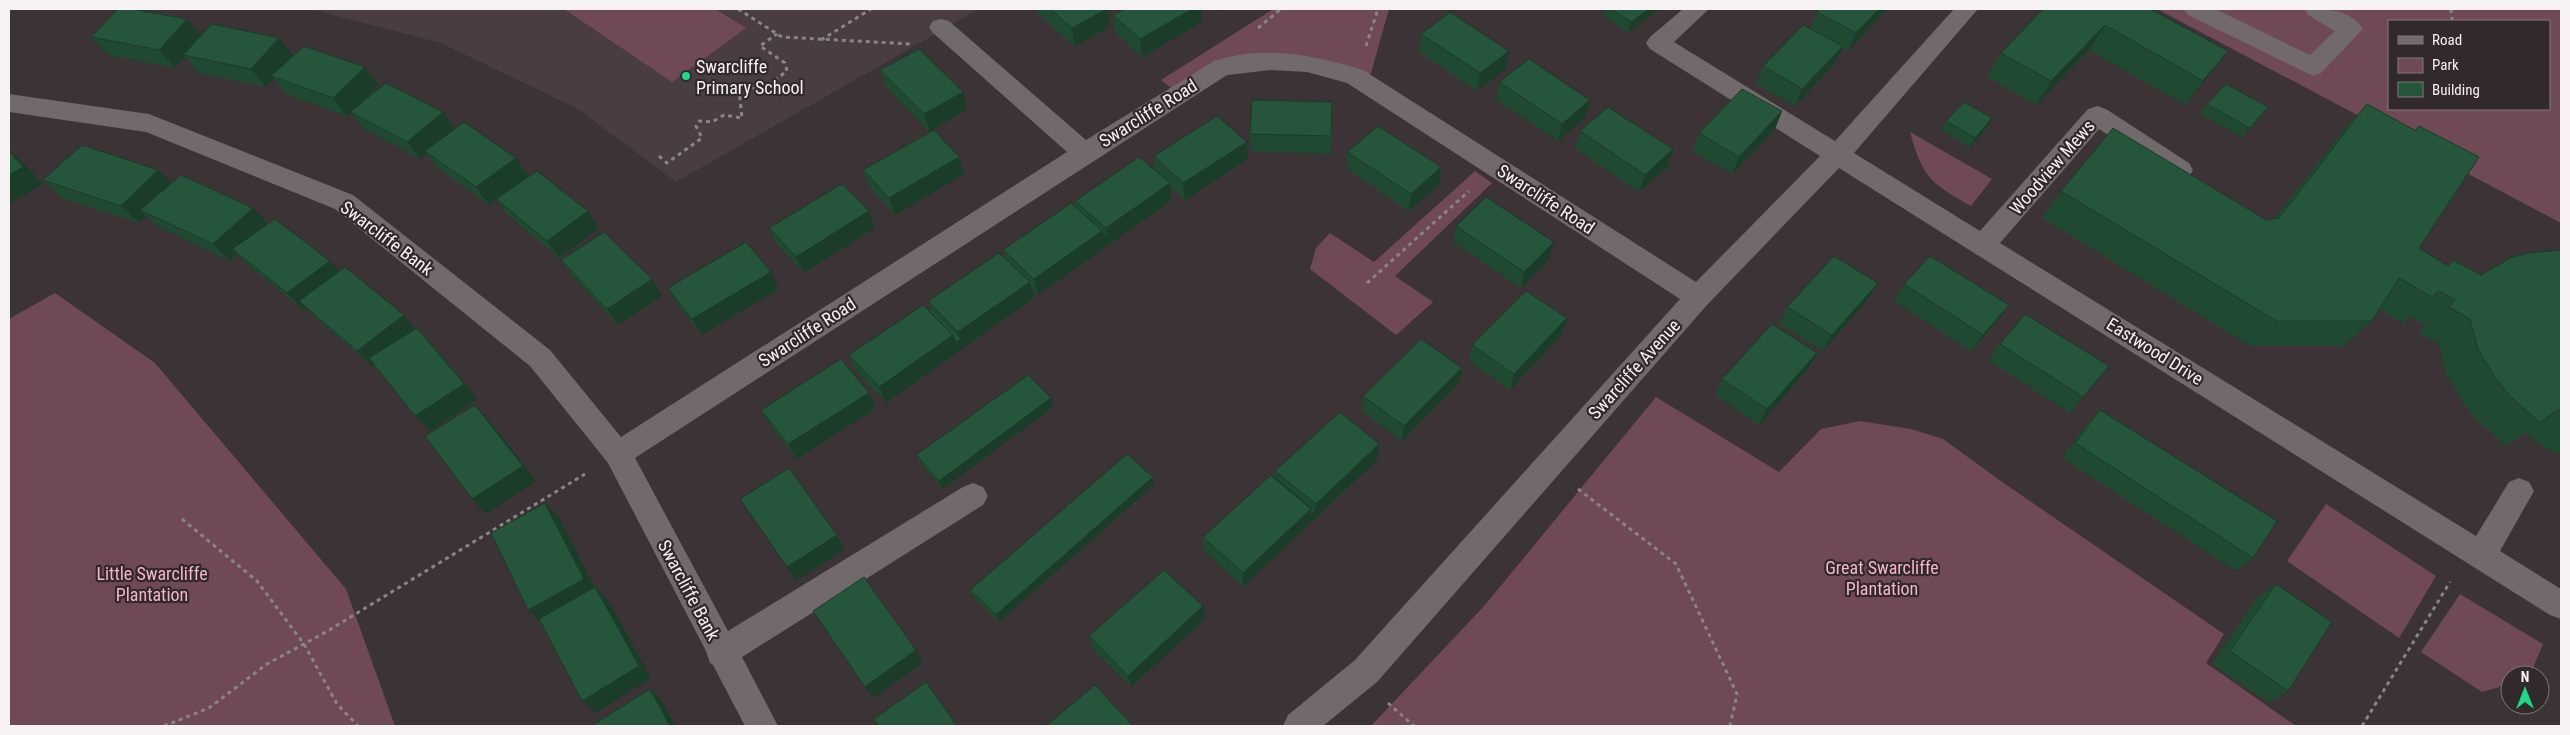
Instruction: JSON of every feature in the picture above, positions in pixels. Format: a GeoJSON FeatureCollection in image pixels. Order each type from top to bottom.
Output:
{"type":"FeatureCollection","features":[{"type":"Feature","properties":{"kind":"street","name":"Eastwood Drive"},"geometry":{"type":"LineString","coordinates":[[1697,9],[1658,43],[1984,244],[2561,605]]}},
{"type":"Feature","properties":{"kind":"street","name":"Swarcliffe Avenue"},"geometry":{"type":"LineString","coordinates":[[1299,726],[1366,671],[1698,297],[1838,154],[1967,9]]}},
{"type":"Feature","properties":{"kind":"street"},"geometry":{"type":"LineString","coordinates":[[2196,9],[2313,67],[2351,29],[2316,9]]}},
{"type":"Feature","properties":{"kind":"street"},"geometry":{"type":"LineString","coordinates":[[941,27],[1085,152]]}},
{"type":"Feature","properties":{"kind":"street","name":"Swarcliffe Road"},"geometry":{"type":"LineString","coordinates":[[618,454],[1085,152],[1222,67],[1271,61],[1307,63],[1355,76],[1698,297]]}},
{"type":"Feature","properties":{"kind":"street","name":"Swarcliffe Bank"},"geometry":{"type":"LineString","coordinates":[[9,103],[149,123],[344,202],[540,358],[618,454],[762,726]]}},
{"type":"Feature","properties":{"kind":"street","name":"Woodview Mews"},"geometry":{"type":"LineString","coordinates":[[1984,244],[2097,115],[2201,184]]}},
{"type":"Feature","properties":{"kind":"street"},"geometry":{"type":"LineString","coordinates":[[2476,552],[2519,491]]}},
{"type":"Feature","properties":{"kind":"street"},"geometry":{"type":"LineString","coordinates":[[722,653],[973,496]]}},
{"type":"Feature","properties":{"kind":"path"},"geometry":{"type":"LineString","coordinates":[[738,9],[782,37],[910,45],[941,27]]}},
{"type":"Feature","properties":{"kind":"path"},"geometry":{"type":"LineString","coordinates":[[821,40],[871,9]]}},
{"type":"Feature","properties":{"kind":"path"},"geometry":{"type":"LineString","coordinates":[[1355,76],[1378,9]]}},
{"type":"Feature","properties":{"kind":"path"},"geometry":{"type":"LineString","coordinates":[[659,156],[667,163],[696,144],[702,138],[696,126],[698,121],[712,122],[724,115],[742,118],[739,90],[764,89],[771,86],[787,70],[785,63],[760,46],[777,34]]}},
{"type":"Feature","properties":{"kind":"path"},"geometry":{"type":"LineString","coordinates":[[1367,283],[1496,167]]}},
{"type":"Feature","properties":{"kind":"path"},"geometry":{"type":"LineString","coordinates":[[164,726],[209,708],[267,664],[326,632],[618,454]]}},
{"type":"Feature","properties":{"kind":"path"},"geometry":{"type":"LineString","coordinates":[[1548,466],[1676,564],[1737,694],[1730,726]]}},
{"type":"Feature","properties":{"kind":"path"},"geometry":{"type":"LineString","coordinates":[[182,519],[257,581],[304,644],[337,704],[358,726]]}},
{"type":"Feature","properties":{"kind":"path"},"geometry":{"type":"LineString","coordinates":[[2362,726],[2476,552]]}},
{"type":"Feature","properties":{"kind":"shaded area","name":"Swarcliffe Primary School"},"geometry":{"type":"Polygon","coordinates":[[[310,9],[979,9],[676,182],[578,109],[441,43],[310,9]]]}},
{"type":"Feature","properties":{"kind":"green space"},"geometry":{"type":"Polygon","coordinates":[[[564,9],[715,9],[746,28],[672,82],[564,9]]]}},
{"type":"Feature","properties":{"kind":"green space"},"geometry":{"type":"Polygon","coordinates":[[[1273,9],[1389,9],[1368,84],[1307,63],[1222,67],[1179,94],[1161,80],[1273,9]]]}},
{"type":"Feature","properties":{"kind":"green space"},"geometry":{"type":"Polygon","coordinates":[[[2157,9],[2561,9],[2561,223],[2157,9]]]}},
{"type":"Feature","properties":{"kind":"green space"},"geometry":{"type":"Polygon","coordinates":[[[1910,132],[1992,179],[1971,206],[1937,185],[1930,178],[1919,160],[1910,132]]]}},
{"type":"Feature","properties":{"kind":"green space"},"geometry":{"type":"Polygon","coordinates":[[[1475,171],[1492,183],[1395,276],[1433,302],[1396,335],[1310,269],[1316,248],[1330,233],[1374,262],[1475,171]]]}},
{"type":"Feature","properties":{"kind":"green space","name":"Little Swarcliffe Plantation"},"geometry":{"type":"Polygon","coordinates":[[[55,293],[155,363],[346,589],[395,726],[9,726],[9,319],[55,293]]]}},
{"type":"Feature","properties":{"kind":"green space","name":"Great Swarcliffe Plantation"},"geometry":{"type":"Polygon","coordinates":[[[1656,397],[1779,472],[1821,429],[1860,421],[1911,429],[1943,439],[2005,484],[2224,634],[2206,663],[2296,726],[1371,726],[1485,605],[1656,397]]]}},
{"type":"Feature","properties":{"kind":"green space"},"geometry":{"type":"Polygon","coordinates":[[[2326,504],[2436,576],[2399,638],[2287,561],[2326,504]]]}},
{"type":"Feature","properties":{"kind":"green space"},"geometry":{"type":"Polygon","coordinates":[[[2460,594],[2543,644],[2534,665],[2500,665],[2500,687],[2482,692],[2421,652],[2460,594]]]}},
{"type":"Feature","properties":{"kind":"building"},"geometry":{"type":"Polygon","coordinates":[[[118,9],[131,9],[187,19],[159,50],[91,37],[118,9]]]}},
{"type":"Feature","properties":{"kind":"building"},"geometry":{"type":"Polygon","coordinates":[[[1050,9],[1106,9],[1072,28],[1050,9]]]}},
{"type":"Feature","properties":{"kind":"building"},"geometry":{"type":"Polygon","coordinates":[[[1125,9],[1192,9],[1140,39],[1113,15],[1125,9]]]}},
{"type":"Feature","properties":{"kind":"building"},"geometry":{"type":"Polygon","coordinates":[[[1611,9],[1649,9],[1631,22],[1611,9]]]}},
{"type":"Feature","properties":{"kind":"building"},"geometry":{"type":"Polygon","coordinates":[[[1820,9],[1879,9],[1856,33],[1817,12],[1820,9]]]}},
{"type":"Feature","properties":{"kind":"building"},"geometry":{"type":"Polygon","coordinates":[[[2043,9],[2150,9],[2228,51],[2203,81],[2105,25],[2051,81],[2001,53],[2043,9]]]}},
{"type":"Feature","properties":{"kind":"building"},"geometry":{"type":"Polygon","coordinates":[[[1450,12],[1509,51],[1480,73],[1421,34],[1450,12]]]}},
{"type":"Feature","properties":{"kind":"building"},"geometry":{"type":"Polygon","coordinates":[[[212,24],[279,38],[251,69],[183,55],[212,24]]]}},
{"type":"Feature","properties":{"kind":"building"},"geometry":{"type":"Polygon","coordinates":[[[1803,25],[1843,46],[1802,89],[1763,66],[1803,25]]]}},
{"type":"Feature","properties":{"kind":"building"},"geometry":{"type":"Polygon","coordinates":[[[304,46],[365,67],[333,98],[271,76],[304,46]]]}},
{"type":"Feature","properties":{"kind":"building"},"geometry":{"type":"Polygon","coordinates":[[[919,49],[963,92],[924,114],[880,70],[919,49]]]}},
{"type":"Feature","properties":{"kind":"building"},"geometry":{"type":"Polygon","coordinates":[[[1529,59],[1590,100],[1562,124],[1499,82],[1529,59]]]}},
{"type":"Feature","properties":{"kind":"building"},"geometry":{"type":"Polygon","coordinates":[[[386,83],[443,112],[407,142],[350,112],[386,83]]]}},
{"type":"Feature","properties":{"kind":"building"},"geometry":{"type":"Polygon","coordinates":[[[2226,84],[2268,107],[2250,128],[2207,104],[2226,84]]]}},
{"type":"Feature","properties":{"kind":"building"},"geometry":{"type":"Polygon","coordinates":[[[1742,89],[1782,111],[1739,157],[1699,133],[1742,89]]]}},
{"type":"Feature","properties":{"kind":"building"},"geometry":{"type":"Polygon","coordinates":[[[1252,100],[1332,102],[1331,136],[1250,134],[1252,100]]]}},
{"type":"Feature","properties":{"kind":"building"},"geometry":{"type":"Polygon","coordinates":[[[1964,102],[1992,118],[1975,138],[1946,121],[1964,102]]]}},
{"type":"Feature","properties":{"kind":"building"},"geometry":{"type":"Polygon","coordinates":[[[2367,104],[2416,131],[2419,126],[2479,157],[2419,248],[2448,266],[2453,260],[2481,275],[2510,258],[2528,253],[2561,250],[2561,411],[2558,409],[2540,423],[2509,395],[2494,376],[2478,349],[2470,319],[2449,307],[2455,300],[2439,291],[2432,297],[2399,278],[2372,321],[2276,321],[2061,191],[2113,128],[2266,220],[2279,218],[2367,104]]]}},
{"type":"Feature","properties":{"kind":"building"},"geometry":{"type":"Polygon","coordinates":[[[1608,107],[1673,149],[1645,175],[1580,131],[1608,107]]]}},
{"type":"Feature","properties":{"kind":"building"},"geometry":{"type":"Polygon","coordinates":[[[1217,116],[1247,142],[1183,183],[1154,156],[1217,116]]]}},
{"type":"Feature","properties":{"kind":"building"},"geometry":{"type":"Polygon","coordinates":[[[464,122],[516,158],[476,187],[425,151],[464,122]]]}},
{"type":"Feature","properties":{"kind":"building"},"geometry":{"type":"Polygon","coordinates":[[[1378,126],[1441,167],[1411,194],[1347,152],[1378,126]]]}},
{"type":"Feature","properties":{"kind":"building"},"geometry":{"type":"Polygon","coordinates":[[[934,130],[959,157],[889,198],[863,170],[934,130]]]}},
{"type":"Feature","properties":{"kind":"building"},"geometry":{"type":"Polygon","coordinates":[[[82,145],[158,170],[121,206],[43,180],[82,145]]]}},
{"type":"Feature","properties":{"kind":"building"},"geometry":{"type":"Polygon","coordinates":[[[9,151],[23,167],[9,175],[9,151]]]}},
{"type":"Feature","properties":{"kind":"building"},"geometry":{"type":"Polygon","coordinates":[[[1139,157],[1170,183],[1106,228],[1075,201],[1139,157]]]}},
{"type":"Feature","properties":{"kind":"building"},"geometry":{"type":"Polygon","coordinates":[[[537,171],[588,211],[547,241],[496,199],[537,171]]]}},
{"type":"Feature","properties":{"kind":"building"},"geometry":{"type":"Polygon","coordinates":[[[181,175],[253,208],[213,244],[140,210],[181,175]]]}},
{"type":"Feature","properties":{"kind":"building"},"geometry":{"type":"Polygon","coordinates":[[[842,184],[869,211],[796,257],[769,228],[842,184]]]}},
{"type":"Feature","properties":{"kind":"building"},"geometry":{"type":"Polygon","coordinates":[[[1486,197],[1554,242],[1524,272],[1456,226],[1486,197]]]}},
{"type":"Feature","properties":{"kind":"building"},"geometry":{"type":"Polygon","coordinates":[[[1071,203],[1102,231],[1034,279],[1003,250],[1071,203]]]}},
{"type":"Feature","properties":{"kind":"building"},"geometry":{"type":"Polygon","coordinates":[[[275,219],[330,261],[287,293],[232,249],[275,219]]]}},
{"type":"Feature","properties":{"kind":"building"},"geometry":{"type":"Polygon","coordinates":[[[604,232],[652,279],[607,309],[561,260],[604,232]]]}},
{"type":"Feature","properties":{"kind":"building"},"geometry":{"type":"Polygon","coordinates":[[[746,242],[771,272],[692,319],[668,288],[746,242]]]}},
{"type":"Feature","properties":{"kind":"building"},"geometry":{"type":"Polygon","coordinates":[[[999,253],[1030,282],[958,332],[928,301],[999,253]]]}},
{"type":"Feature","properties":{"kind":"building"},"geometry":{"type":"Polygon","coordinates":[[[1834,256],[1878,283],[1832,335],[1787,307],[1834,256]]]}},
{"type":"Feature","properties":{"kind":"building"},"geometry":{"type":"Polygon","coordinates":[[[1930,256],[2009,305],[1983,335],[1904,284],[1930,256]]]}},
{"type":"Feature","properties":{"kind":"building"},"geometry":{"type":"Polygon","coordinates":[[[345,267],[404,315],[357,351],[299,301],[345,267]]]}},
{"type":"Feature","properties":{"kind":"building"},"geometry":{"type":"Polygon","coordinates":[[[1526,291],[1567,318],[1514,374],[1472,345],[1526,291]]]}},
{"type":"Feature","properties":{"kind":"building"},"geometry":{"type":"Polygon","coordinates":[[[923,305],[953,335],[879,387],[849,355],[923,305]]]}},
{"type":"Feature","properties":{"kind":"building"},"geometry":{"type":"Polygon","coordinates":[[[931,309],[961,339],[956,342],[953,335],[929,310],[931,309]]]}},
{"type":"Feature","properties":{"kind":"building"},"geometry":{"type":"Polygon","coordinates":[[[2025,314],[2109,366],[2083,397],[2000,344],[2025,314]]]}},
{"type":"Feature","properties":{"kind":"building"},"geometry":{"type":"Polygon","coordinates":[[[1772,324],[1817,353],[1767,409],[1722,379],[1772,324]]]}},
{"type":"Feature","properties":{"kind":"building"},"geometry":{"type":"Polygon","coordinates":[[[417,328],[464,384],[415,416],[369,358],[417,328]]]}},
{"type":"Feature","properties":{"kind":"building"},"geometry":{"type":"Polygon","coordinates":[[[1421,339],[1462,368],[1404,426],[1363,396],[1421,339]]]}},
{"type":"Feature","properties":{"kind":"building"},"geometry":{"type":"Polygon","coordinates":[[[841,359],[869,393],[788,444],[761,410],[841,359]]]}},
{"type":"Feature","properties":{"kind":"building"},"geometry":{"type":"Polygon","coordinates":[[[1028,375],[1051,398],[939,481],[916,455],[1028,375]]]}},
{"type":"Feature","properties":{"kind":"building"},"geometry":{"type":"Polygon","coordinates":[[[475,405],[523,466],[472,499],[425,436],[475,405]]]}},
{"type":"Feature","properties":{"kind":"building"},"geometry":{"type":"Polygon","coordinates":[[[2100,410],[2277,521],[2253,558],[2075,443],[2100,410]]]}},
{"type":"Feature","properties":{"kind":"building"},"geometry":{"type":"Polygon","coordinates":[[[1340,412],[1379,444],[1316,504],[1275,471],[1340,412]]]}},
{"type":"Feature","properties":{"kind":"building"},"geometry":{"type":"Polygon","coordinates":[[[1127,454],[1153,477],[996,615],[970,590],[1127,454]]]}},
{"type":"Feature","properties":{"kind":"building"},"geometry":{"type":"Polygon","coordinates":[[[789,468],[837,535],[787,567],[740,499],[789,468]]]}},
{"type":"Feature","properties":{"kind":"building"},"geometry":{"type":"Polygon","coordinates":[[[1271,475],[1311,509],[1243,573],[1203,537],[1271,475]]]}},
{"type":"Feature","properties":{"kind":"building"},"geometry":{"type":"Polygon","coordinates":[[[1275,478],[1315,511],[1311,515],[1311,509],[1275,478]]]}},
{"type":"Feature","properties":{"kind":"building"},"geometry":{"type":"Polygon","coordinates":[[[545,503],[584,579],[528,610],[491,533],[545,503]]]}},
{"type":"Feature","properties":{"kind":"building"},"geometry":{"type":"Polygon","coordinates":[[[1164,570],[1203,606],[1128,676],[1089,636],[1164,570]]]}},
{"type":"Feature","properties":{"kind":"building"},"geometry":{"type":"Polygon","coordinates":[[[864,577],[916,650],[865,687],[813,611],[864,577]]]}},
{"type":"Feature","properties":{"kind":"building"},"geometry":{"type":"Polygon","coordinates":[[[2276,584],[2332,622],[2288,691],[2230,651],[2276,584]]]}},
{"type":"Feature","properties":{"kind":"building"},"geometry":{"type":"Polygon","coordinates":[[[595,587],[639,666],[582,701],[539,619],[595,587]]]}},
{"type":"Feature","properties":{"kind":"building"},"geometry":{"type":"Polygon","coordinates":[[[926,682],[957,726],[879,726],[874,719],[926,682]]]}},
{"type":"Feature","properties":{"kind":"building"},"geometry":{"type":"Polygon","coordinates":[[[1095,685],[1133,726],[1046,726],[1095,685]]]}},
{"type":"Feature","properties":{"kind":"building"},"geometry":{"type":"Polygon","coordinates":[[[650,689],[670,726],[593,725],[650,689]]]}},
{"type":"Feature","properties":{"kind":"place","name":"Swarcliffe Primary School"},"geometry":{"type":"Point","coordinates":[686,76]}}]}
